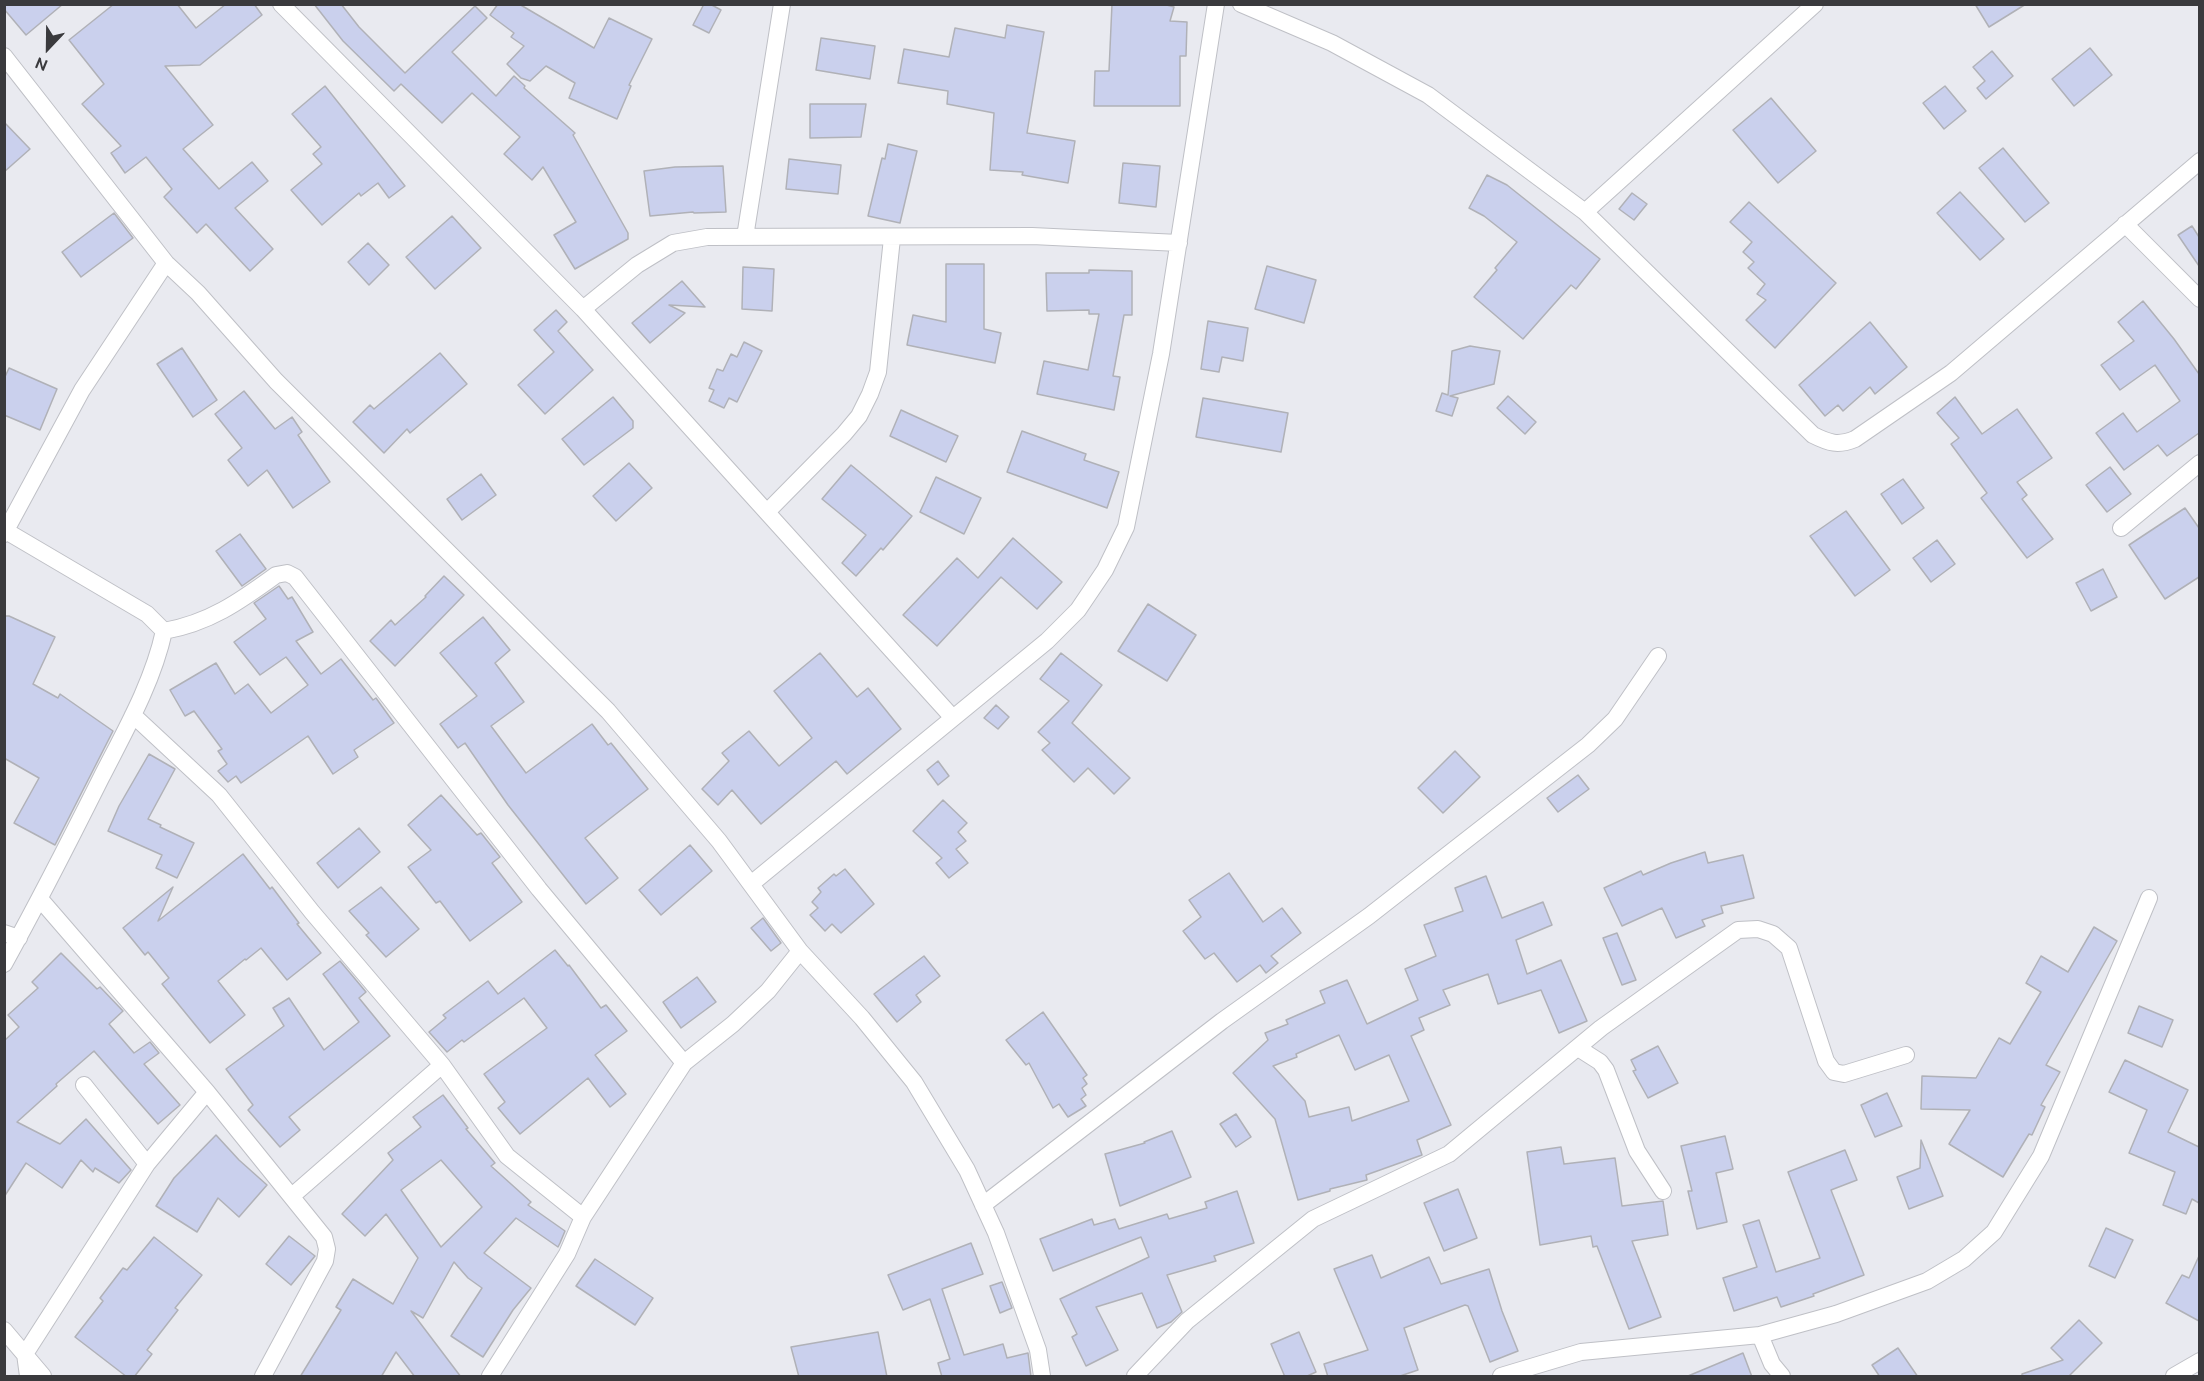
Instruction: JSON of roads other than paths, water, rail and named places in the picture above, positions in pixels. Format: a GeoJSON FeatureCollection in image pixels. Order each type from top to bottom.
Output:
{"type":"FeatureCollection","features":[{"type":"Feature","properties":{"kind":"street"},"geometry":{"type":"LineString","coordinates":[[281,4],[584,309],[953,718]]}},
{"type":"Feature","properties":{"kind":"street"},"geometry":{"type":"LineString","coordinates":[[745,237],[782,4]]}},
{"type":"Feature","properties":{"kind":"street"},"geometry":{"type":"LineString","coordinates":[[751,884],[1047,640],[1078,610],[1105,570],[1126,527],[1161,354],[1216,4]]}},
{"type":"Feature","properties":{"kind":"street"},"geometry":{"type":"LineString","coordinates":[[1241,4],[1332,43],[1428,95],[1586,212],[1813,435],[1830,444],[1843,444],[1855,439],[1951,373],[2199,161]]}},
{"type":"Feature","properties":{"kind":"street"},"geometry":{"type":"LineString","coordinates":[[1586,212],[1815,4]]}},
{"type":"Feature","properties":{"kind":"street"},"geometry":{"type":"LineString","coordinates":[[4,57],[166,263],[198,293],[276,381],[608,711],[719,841],[800,951],[862,1018],[914,1082],[967,1170],[996,1233],[1038,1350],[1042,1377]]}},
{"type":"Feature","properties":{"kind":"street"},"geometry":{"type":"LineString","coordinates":[[2125,224],[2199,299]]}},
{"type":"Feature","properties":{"kind":"street"},"geometry":{"type":"LineString","coordinates":[[584,309],[637,265],[673,243],[707,237],[1032,236],[1179,243]]}},
{"type":"Feature","properties":{"kind":"street"},"geometry":{"type":"LineString","coordinates":[[767,512],[844,434],[859,416],[870,394],[878,372],[892,237]]}},
{"type":"Feature","properties":{"kind":"street"},"geometry":{"type":"LineString","coordinates":[[164,631],[147,614],[5,533],[82,390],[166,263]]}},
{"type":"Feature","properties":{"kind":"street"},"geometry":{"type":"LineString","coordinates":[[2121,528],[2199,463]]}},
{"type":"Feature","properties":{"kind":"street"},"geometry":{"type":"LineString","coordinates":[[164,631],[213,617],[276,575],[287,573],[295,577],[539,889],[684,1063]]}},
{"type":"Feature","properties":{"kind":"street"},"geometry":{"type":"LineString","coordinates":[[4,964],[12,936],[40,899],[133,715],[164,631]]}},
{"type":"Feature","properties":{"kind":"street"},"geometry":{"type":"LineString","coordinates":[[983,1205],[1222,1021],[1369,916],[1588,745],[1615,719],[1658,656]]}},
{"type":"Feature","properties":{"kind":"street"},"geometry":{"type":"LineString","coordinates":[[133,715],[219,795],[312,912],[442,1065],[507,1156],[583,1217]]}},
{"type":"Feature","properties":{"kind":"street"},"geometry":{"type":"LineString","coordinates":[[1501,1377],[1581,1352],[1760,1335],[1836,1314],[1927,1281],[1964,1259],[1994,1232],[2041,1156],[2149,898]]}},
{"type":"Feature","properties":{"kind":"street"},"geometry":{"type":"LineString","coordinates":[[40,899],[207,1092],[324,1238],[327,1250],[325,1261],[263,1377]]}},
{"type":"Feature","properties":{"kind":"street"},"geometry":{"type":"LineString","coordinates":[[1136,1377],[1187,1321],[1313,1219],[1449,1154],[1601,1028],[1738,930],[1758,929],[1773,934],[1789,948],[1826,1061],[1834,1072],[1844,1074],[1906,1055]]}},
{"type":"Feature","properties":{"kind":"street"},"geometry":{"type":"LineString","coordinates":[[490,1377],[567,1254],[583,1217],[684,1063],[742,1016],[768,991],[800,951]]}},
{"type":"Feature","properties":{"kind":"street"},"geometry":{"type":"LineString","coordinates":[[1578,1048],[1600,1062],[1606,1070],[1637,1151],[1663,1191]]}},
{"type":"Feature","properties":{"kind":"street"},"geometry":{"type":"LineString","coordinates":[[292,1196],[442,1065]]}},
{"type":"Feature","properties":{"kind":"street"},"geometry":{"type":"LineString","coordinates":[[84,1085],[147,1164]]}},
{"type":"Feature","properties":{"kind":"street"},"geometry":{"type":"LineString","coordinates":[[28,1377],[25,1354],[147,1164],[207,1092]]}},
{"type":"Feature","properties":{"kind":"street"},"geometry":{"type":"LineString","coordinates":[[4,1330],[44,1377]]}},
{"type":"Feature","properties":{"kind":"street"},"geometry":{"type":"LineString","coordinates":[[1760,1335],[1772,1365],[1782,1377]]}},
{"type":"Feature","properties":{"kind":"street"},"geometry":{"type":"LineString","coordinates":[[2174,1377],[2199,1361]]}}]}
